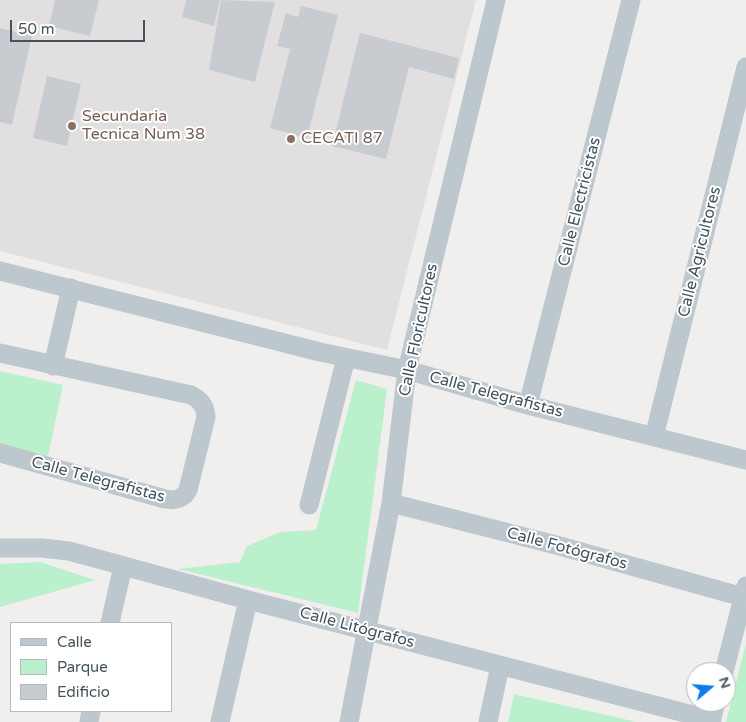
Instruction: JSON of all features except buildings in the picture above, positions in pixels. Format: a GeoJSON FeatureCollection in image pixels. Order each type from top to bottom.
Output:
{"type":"FeatureCollection","features":[{"type":"Feature","properties":{"kind":"street","name":"Calle Floricultores"},"geometry":{"type":"LineString","coordinates":[[350,722],[391,503],[407,370],[496,0]]}},
{"type":"Feature","properties":{"kind":"street","name":"Calle Electricistas"},"geometry":{"type":"LineString","coordinates":[[528,405],[631,0]]}},
{"type":"Feature","properties":{"kind":"street","name":"Calle Agricultores"},"geometry":{"type":"LineString","coordinates":[[654,437],[746,67]]}},
{"type":"Feature","properties":{"kind":"street","name":"Calle Telegrafistas"},"geometry":{"type":"LineString","coordinates":[[0,270],[346,358],[407,370],[528,405],[746,460]]}},
{"type":"Feature","properties":{"kind":"street"},"geometry":{"type":"LineString","coordinates":[[53,366],[71,288]]}},
{"type":"Feature","properties":{"kind":"street","name":"Calle Telegrafistas"},"geometry":{"type":"LineString","coordinates":[[0,353],[192,395],[200,400],[205,408],[206,417],[199,451],[184,496],[178,499],[166,499],[0,453]]}},
{"type":"Feature","properties":{"kind":"street"},"geometry":{"type":"LineString","coordinates":[[308,505],[346,358]]}},
{"type":"Feature","properties":{"kind":"street","name":"Calle Fotógrafos"},"geometry":{"type":"LineString","coordinates":[[391,503],[744,592]]}},
{"type":"Feature","properties":{"kind":"street","name":"Calle Litógrafos"},"geometry":{"type":"LineString","coordinates":[[0,548],[42,548],[69,551],[248,600],[712,721]]}},
{"type":"Feature","properties":{"kind":"street"},"geometry":{"type":"LineString","coordinates":[[110,622],[123,566]]}},
{"type":"Feature","properties":{"kind":"street"},"geometry":{"type":"LineString","coordinates":[[726,662],[744,592]]}},
{"type":"Feature","properties":{"kind":"street"},"geometry":{"type":"LineString","coordinates":[[220,722],[248,600]]}},
{"type":"Feature","properties":{"kind":"street"},"geometry":{"type":"LineString","coordinates":[[488,722],[500,666]]}},
{"type":"Feature","properties":{"kind":"shaded area","name":"CECATI 87"},"geometry":{"type":"Polygon","coordinates":[[[0,0],[476,0],[387,350],[0,251],[0,0]]]}},
{"type":"Feature","properties":{"kind":"green space"},"geometry":{"type":"Polygon","coordinates":[[[0,371],[63,385],[48,456],[0,445],[0,371]]]}},
{"type":"Feature","properties":{"kind":"green space"},"geometry":{"type":"Polygon","coordinates":[[[356,380],[387,389],[358,613],[178,569],[240,562],[247,546],[280,532],[316,530],[356,380]]]}},
{"type":"Feature","properties":{"kind":"green space"},"geometry":{"type":"Polygon","coordinates":[[[40,562],[95,580],[0,607],[0,564],[40,562]]]}},
{"type":"Feature","properties":{"kind":"green space"},"geometry":{"type":"Polygon","coordinates":[[[746,643],[746,722],[726,722],[729,712],[736,712],[736,682],[746,643]]]}},
{"type":"Feature","properties":{"kind":"green space"},"geometry":{"type":"Polygon","coordinates":[[[514,694],[637,722],[508,722],[514,694]]]}},
{"type":"Feature","properties":{"kind":"place","name":"Secundaria Tecnica Num 38"},"geometry":{"type":"Point","coordinates":[72,126]}},
{"type":"Feature","properties":{"kind":"place","name":"CECATI 87"},"geometry":{"type":"Point","coordinates":[291,139]}}]}
